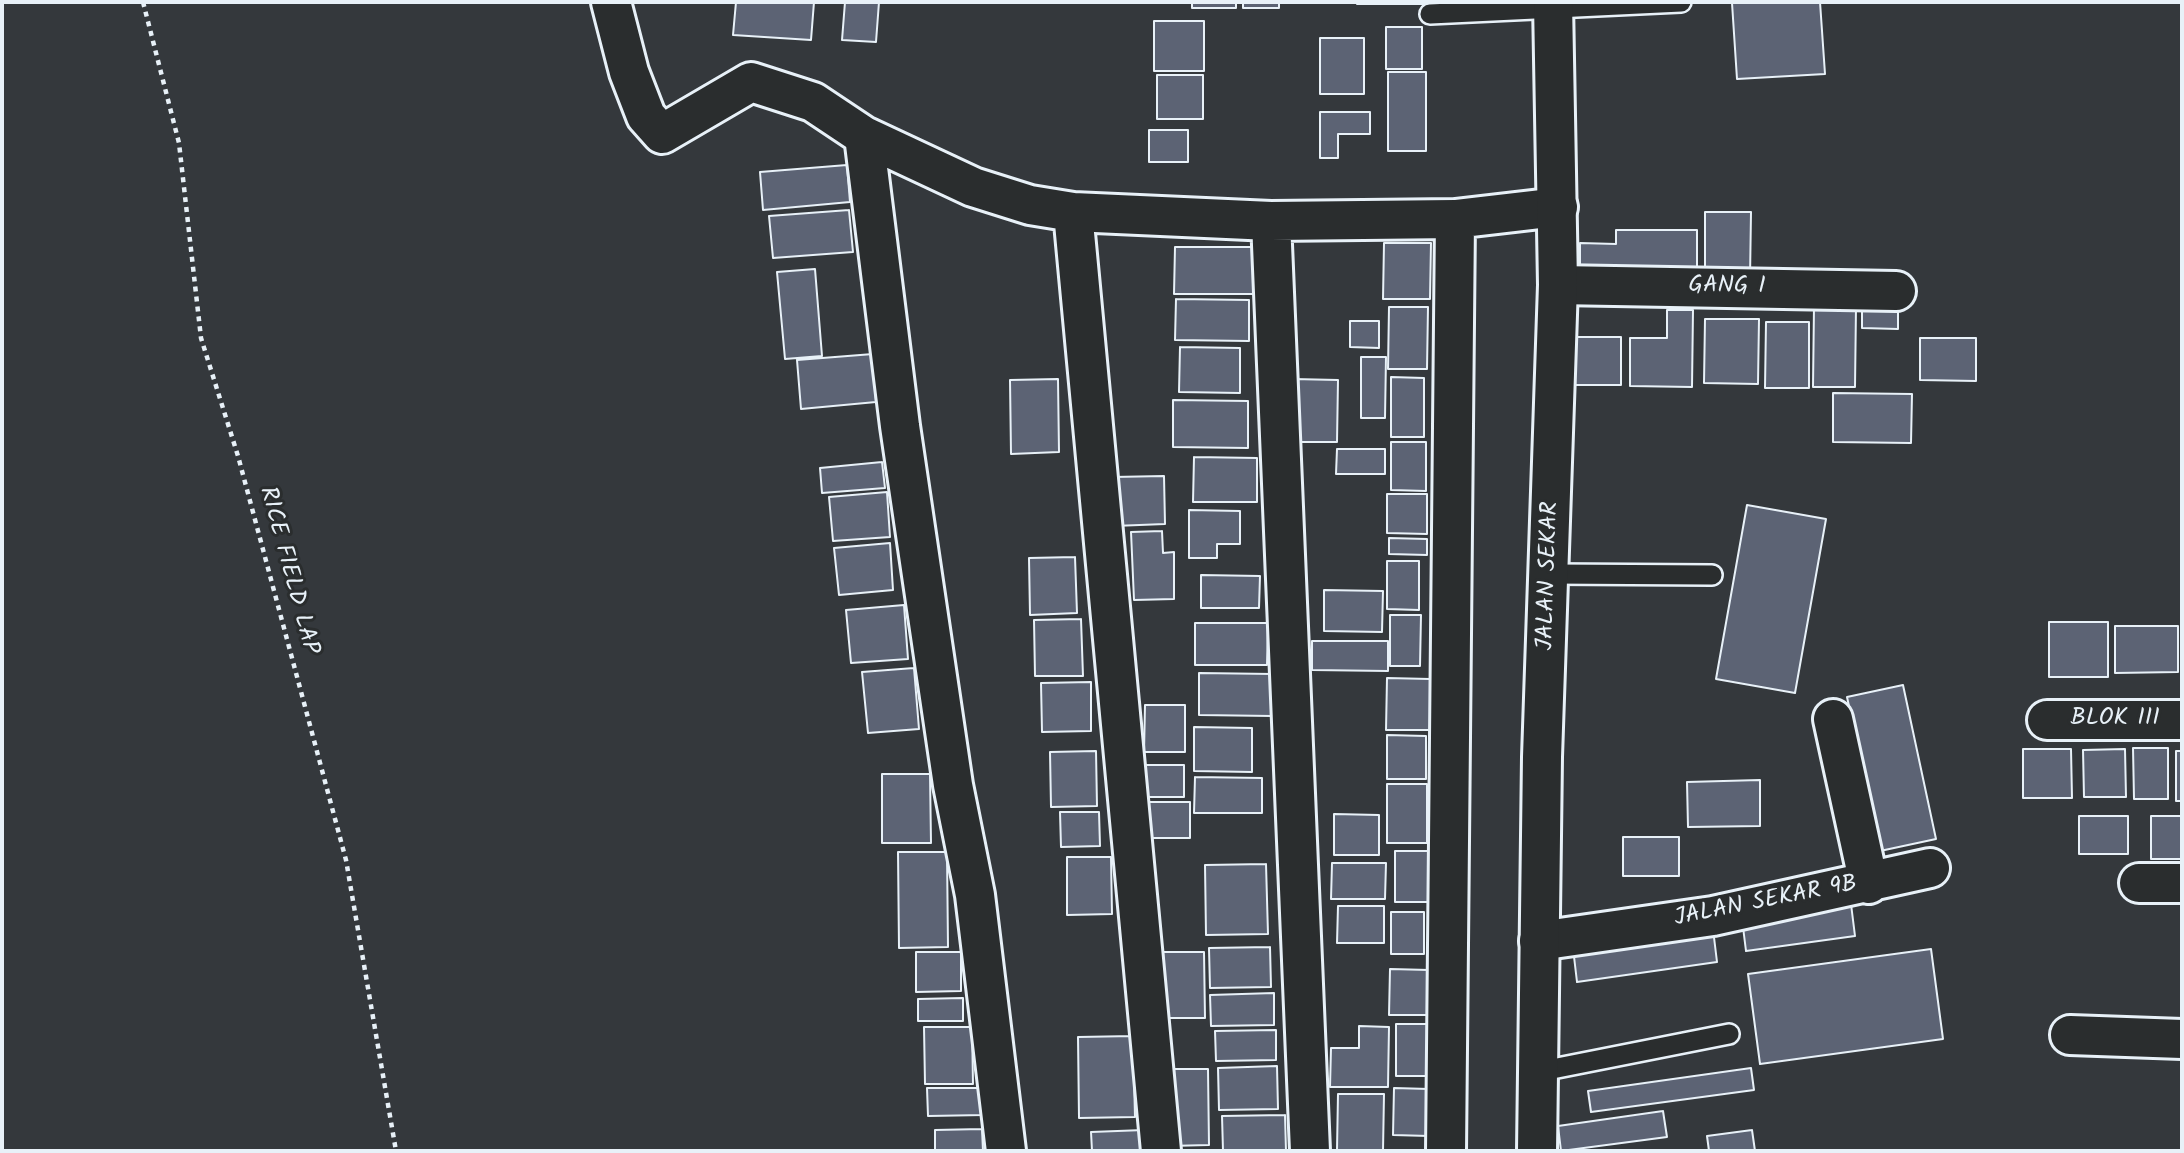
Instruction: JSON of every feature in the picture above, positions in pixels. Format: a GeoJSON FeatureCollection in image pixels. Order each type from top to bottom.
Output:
{"type":"FeatureCollection","features":[{"type":"Feature","properties":{"kind":"street"},"geometry":{"type":"LineString","coordinates":[[611,2],[629,72],[646,116],[662,134],[751,82],[813,102],[864,136],[973,187],[1030,205],[1073,212],[1271,221],[1455,219],[1558,207]]}},
{"type":"Feature","properties":{"kind":"street","name":"JALAN SEKAR"},"geometry":{"type":"LineString","coordinates":[[1537,1151],[1542,757],[1558,285],[1553,5]]}},
{"type":"Feature","properties":{"kind":"street"},"geometry":{"type":"LineString","coordinates":[[864,136],[902,440],[953,785],[975,895],[1006,1151]]}},
{"type":"Feature","properties":{"kind":"street"},"geometry":{"type":"LineString","coordinates":[[1073,212],[1161,1151]]}},
{"type":"Feature","properties":{"kind":"street"},"geometry":{"type":"LineString","coordinates":[[1446,1151],[1455,219]]}},
{"type":"Feature","properties":{"kind":"street"},"geometry":{"type":"LineString","coordinates":[[1271,221],[1310,1151]]}},
{"type":"Feature","properties":{"kind":"street","name":"GANG I"},"geometry":{"type":"LineString","coordinates":[[1558,285],[1896,291]]}},
{"type":"Feature","properties":{"kind":"street","name":"JALAN SEKAR 9B"},"geometry":{"type":"LineString","coordinates":[[1539,941],[1713,916],[1869,884],[1833,719]]}},
{"type":"Feature","properties":{"kind":"street","name":"BLOK III"},"geometry":{"type":"LineString","coordinates":[[2048,720],[2182,720]]}},
{"type":"Feature","properties":{"kind":"street"},"geometry":{"type":"LineString","coordinates":[[1869,884],[1930,868]]}},
{"type":"Feature","properties":{"kind":"street"},"geometry":{"type":"LineString","coordinates":[[2138,883],[2182,883]]}},
{"type":"Feature","properties":{"kind":"street"},"geometry":{"type":"LineString","coordinates":[[2070,1035],[2182,1039]]}},
{"type":"Feature","properties":{"kind":"lane"},"geometry":{"type":"LineString","coordinates":[[1430,14],[1553,5],[1681,2]]}},
{"type":"Feature","properties":{"kind":"lane"},"geometry":{"type":"LineString","coordinates":[[1550,574],[1712,575]]}},
{"type":"Feature","properties":{"kind":"lane"},"geometry":{"type":"LineString","coordinates":[[1537,1072],[1729,1034]]}},
{"type":"Feature","properties":{"kind":"path","name":"RICE FIELD LAP"},"geometry":{"type":"LineString","coordinates":[[143,2],[179,143],[201,338],[238,456],[346,860],[396,1151]]}},
{"type":"Feature","properties":{"kind":"building"},"geometry":{"type":"Polygon","coordinates":[[[736,2],[814,2],[811,40],[733,35],[736,2]]]}},
{"type":"Feature","properties":{"kind":"building"},"geometry":{"type":"Polygon","coordinates":[[[845,2],[879,2],[876,42],[842,40],[845,2]]]}},
{"type":"Feature","properties":{"kind":"building"},"geometry":{"type":"Polygon","coordinates":[[[1192,2],[1236,2],[1236,8],[1192,8],[1192,2]]]}},
{"type":"Feature","properties":{"kind":"building"},"geometry":{"type":"Polygon","coordinates":[[[1243,2],[1279,2],[1279,8],[1243,8],[1243,2]]]}},
{"type":"Feature","properties":{"kind":"building"},"geometry":{"type":"Polygon","coordinates":[[[1433,2],[1433,4],[1357,4],[1433,2]]]}},
{"type":"Feature","properties":{"kind":"building"},"geometry":{"type":"Polygon","coordinates":[[[1820,2],[1825,74],[1737,79],[1732,3],[1820,2]]]}},
{"type":"Feature","properties":{"kind":"building"},"geometry":{"type":"Polygon","coordinates":[[[1154,21],[1204,21],[1204,71],[1154,71],[1154,21]]]}},
{"type":"Feature","properties":{"kind":"building"},"geometry":{"type":"Polygon","coordinates":[[[1386,27],[1422,27],[1422,69],[1386,69],[1386,27]]]}},
{"type":"Feature","properties":{"kind":"building"},"geometry":{"type":"Polygon","coordinates":[[[1320,38],[1364,38],[1364,94],[1320,94],[1320,38]]]}},
{"type":"Feature","properties":{"kind":"building"},"geometry":{"type":"Polygon","coordinates":[[[1388,72],[1426,72],[1426,151],[1388,151],[1388,72]]]}},
{"type":"Feature","properties":{"kind":"building"},"geometry":{"type":"Polygon","coordinates":[[[1157,75],[1203,75],[1203,119],[1157,119],[1157,75]]]}},
{"type":"Feature","properties":{"kind":"building"},"geometry":{"type":"Polygon","coordinates":[[[1320,112],[1370,112],[1370,134],[1338,134],[1338,158],[1320,158],[1320,112]]]}},
{"type":"Feature","properties":{"kind":"building"},"geometry":{"type":"Polygon","coordinates":[[[1149,130],[1188,130],[1188,162],[1149,162],[1149,130]]]}},
{"type":"Feature","properties":{"kind":"building"},"geometry":{"type":"Polygon","coordinates":[[[847,165],[850,202],[763,210],[760,172],[847,165]]]}},
{"type":"Feature","properties":{"kind":"building"},"geometry":{"type":"Polygon","coordinates":[[[849,210],[853,252],[773,258],[769,216],[849,210]]]}},
{"type":"Feature","properties":{"kind":"building"},"geometry":{"type":"Polygon","coordinates":[[[1705,212],[1751,212],[1750,278],[1705,278],[1705,212]]]}},
{"type":"Feature","properties":{"kind":"building"},"geometry":{"type":"Polygon","coordinates":[[[1616,230],[1697,230],[1697,276],[1580,271],[1580,243],[1616,244],[1616,230]]]}},
{"type":"Feature","properties":{"kind":"building"},"geometry":{"type":"Polygon","coordinates":[[[1384,243],[1431,243],[1430,299],[1383,299],[1384,243]]]}},
{"type":"Feature","properties":{"kind":"building"},"geometry":{"type":"Polygon","coordinates":[[[1175,247],[1253,247],[1253,294],[1174,294],[1175,247]]]}},
{"type":"Feature","properties":{"kind":"building"},"geometry":{"type":"Polygon","coordinates":[[[815,269],[822,356],[785,359],[777,272],[815,269]]]}},
{"type":"Feature","properties":{"kind":"building"},"geometry":{"type":"Polygon","coordinates":[[[1176,299],[1249,300],[1249,341],[1175,340],[1176,299]]]}},
{"type":"Feature","properties":{"kind":"building"},"geometry":{"type":"Polygon","coordinates":[[[1862,302],[1898,303],[1898,329],[1862,328],[1862,302]]]}},
{"type":"Feature","properties":{"kind":"building"},"geometry":{"type":"Polygon","coordinates":[[[1814,306],[1856,307],[1855,387],[1813,387],[1814,306]]]}},
{"type":"Feature","properties":{"kind":"building"},"geometry":{"type":"Polygon","coordinates":[[[1389,307],[1428,307],[1427,369],[1388,369],[1389,307]]]}},
{"type":"Feature","properties":{"kind":"building"},"geometry":{"type":"Polygon","coordinates":[[[1667,310],[1693,310],[1692,387],[1630,386],[1630,338],[1667,338],[1667,310]]]}},
{"type":"Feature","properties":{"kind":"building"},"geometry":{"type":"Polygon","coordinates":[[[1705,319],[1759,319],[1758,384],[1704,383],[1705,319]]]}},
{"type":"Feature","properties":{"kind":"building"},"geometry":{"type":"Polygon","coordinates":[[[1350,321],[1379,321],[1379,348],[1350,347],[1350,321]]]}},
{"type":"Feature","properties":{"kind":"building"},"geometry":{"type":"Polygon","coordinates":[[[1766,322],[1809,322],[1809,388],[1765,388],[1766,322]]]}},
{"type":"Feature","properties":{"kind":"building"},"geometry":{"type":"Polygon","coordinates":[[[1575,337],[1621,337],[1621,385],[1574,385],[1575,337]]]}},
{"type":"Feature","properties":{"kind":"building"},"geometry":{"type":"Polygon","coordinates":[[[1920,338],[1976,338],[1976,381],[1920,380],[1920,338]]]}},
{"type":"Feature","properties":{"kind":"building"},"geometry":{"type":"Polygon","coordinates":[[[1180,347],[1240,348],[1240,393],[1179,392],[1180,347]]]}},
{"type":"Feature","properties":{"kind":"building"},"geometry":{"type":"Polygon","coordinates":[[[873,354],[876,402],[801,409],[797,360],[873,354]]]}},
{"type":"Feature","properties":{"kind":"building"},"geometry":{"type":"Polygon","coordinates":[[[1361,357],[1386,357],[1385,418],[1361,418],[1361,357]]]}},
{"type":"Feature","properties":{"kind":"building"},"geometry":{"type":"Polygon","coordinates":[[[1391,377],[1424,378],[1424,437],[1391,437],[1391,377]]]}},
{"type":"Feature","properties":{"kind":"building"},"geometry":{"type":"Polygon","coordinates":[[[1058,379],[1059,452],[1011,454],[1010,380],[1058,379]]]}},
{"type":"Feature","properties":{"kind":"building"},"geometry":{"type":"Polygon","coordinates":[[[1293,379],[1338,380],[1337,442],[1293,442],[1293,379]]]}},
{"type":"Feature","properties":{"kind":"building"},"geometry":{"type":"Polygon","coordinates":[[[1833,393],[1912,394],[1911,443],[1833,442],[1833,393]]]}},
{"type":"Feature","properties":{"kind":"building"},"geometry":{"type":"Polygon","coordinates":[[[1173,400],[1248,401],[1248,448],[1173,447],[1173,400]]]}},
{"type":"Feature","properties":{"kind":"building"},"geometry":{"type":"Polygon","coordinates":[[[1391,442],[1426,442],[1426,491],[1391,490],[1391,442]]]}},
{"type":"Feature","properties":{"kind":"building"},"geometry":{"type":"Polygon","coordinates":[[[1337,449],[1385,449],[1385,474],[1336,474],[1337,449]]]}},
{"type":"Feature","properties":{"kind":"building"},"geometry":{"type":"Polygon","coordinates":[[[1194,457],[1257,458],[1257,502],[1193,502],[1194,457]]]}},
{"type":"Feature","properties":{"kind":"building"},"geometry":{"type":"Polygon","coordinates":[[[882,462],[885,488],[822,493],[820,468],[882,462]]]}},
{"type":"Feature","properties":{"kind":"building"},"geometry":{"type":"Polygon","coordinates":[[[1164,476],[1165,524],[1114,526],[1113,477],[1164,476]]]}},
{"type":"Feature","properties":{"kind":"building"},"geometry":{"type":"Polygon","coordinates":[[[887,492],[890,537],[833,541],[829,497],[887,492]]]}},
{"type":"Feature","properties":{"kind":"building"},"geometry":{"type":"Polygon","coordinates":[[[1387,494],[1427,494],[1427,534],[1387,533],[1387,494]]]}},
{"type":"Feature","properties":{"kind":"building"},"geometry":{"type":"Polygon","coordinates":[[[1747,505],[1826,519],[1795,693],[1716,679],[1747,505]]]}},
{"type":"Feature","properties":{"kind":"building"},"geometry":{"type":"Polygon","coordinates":[[[1189,510],[1240,511],[1240,544],[1217,544],[1217,558],[1189,558],[1189,510]]]}},
{"type":"Feature","properties":{"kind":"building"},"geometry":{"type":"Polygon","coordinates":[[[1162,531],[1163,553],[1174,552],[1174,599],[1134,600],[1131,532],[1162,531]]]}},
{"type":"Feature","properties":{"kind":"building"},"geometry":{"type":"Polygon","coordinates":[[[1389,538],[1427,539],[1427,555],[1389,554],[1389,538]]]}},
{"type":"Feature","properties":{"kind":"building"},"geometry":{"type":"Polygon","coordinates":[[[890,543],[893,590],[839,595],[834,548],[890,543]]]}},
{"type":"Feature","properties":{"kind":"building"},"geometry":{"type":"Polygon","coordinates":[[[1075,557],[1077,613],[1030,615],[1029,558],[1075,557]]]}},
{"type":"Feature","properties":{"kind":"building"},"geometry":{"type":"Polygon","coordinates":[[[1387,561],[1419,561],[1419,610],[1387,609],[1387,561]]]}},
{"type":"Feature","properties":{"kind":"building"},"geometry":{"type":"Polygon","coordinates":[[[1201,575],[1260,576],[1259,608],[1201,608],[1201,575]]]}},
{"type":"Feature","properties":{"kind":"building"},"geometry":{"type":"Polygon","coordinates":[[[1324,590],[1383,591],[1382,632],[1324,631],[1324,590]]]}},
{"type":"Feature","properties":{"kind":"building"},"geometry":{"type":"Polygon","coordinates":[[[904,605],[908,659],[851,663],[846,610],[904,605]]]}},
{"type":"Feature","properties":{"kind":"building"},"geometry":{"type":"Polygon","coordinates":[[[1390,615],[1421,615],[1420,666],[1390,666],[1390,615]]]}},
{"type":"Feature","properties":{"kind":"building"},"geometry":{"type":"Polygon","coordinates":[[[1081,619],[1083,676],[1035,676],[1034,620],[1081,619]]]}},
{"type":"Feature","properties":{"kind":"building"},"geometry":{"type":"Polygon","coordinates":[[[2049,622],[2108,622],[2108,677],[2049,677],[2049,622]]]}},
{"type":"Feature","properties":{"kind":"building"},"geometry":{"type":"Polygon","coordinates":[[[1195,623],[1268,623],[1267,665],[1195,665],[1195,623]]]}},
{"type":"Feature","properties":{"kind":"building"},"geometry":{"type":"Polygon","coordinates":[[[2115,626],[2178,626],[2178,672],[2115,673],[2115,626]]]}},
{"type":"Feature","properties":{"kind":"building"},"geometry":{"type":"Polygon","coordinates":[[[1312,641],[1388,641],[1388,671],[1312,670],[1312,641]]]}},
{"type":"Feature","properties":{"kind":"building"},"geometry":{"type":"Polygon","coordinates":[[[914,668],[919,729],[868,733],[862,672],[914,668]]]}},
{"type":"Feature","properties":{"kind":"building"},"geometry":{"type":"Polygon","coordinates":[[[1199,673],[1273,674],[1272,716],[1199,715],[1199,673]]]}},
{"type":"Feature","properties":{"kind":"building"},"geometry":{"type":"Polygon","coordinates":[[[1387,678],[1430,679],[1430,730],[1386,730],[1387,678]]]}},
{"type":"Feature","properties":{"kind":"building"},"geometry":{"type":"Polygon","coordinates":[[[1091,682],[1091,731],[1042,732],[1041,683],[1091,682]]]}},
{"type":"Feature","properties":{"kind":"building"},"geometry":{"type":"Polygon","coordinates":[[[1903,685],[1936,839],[1880,851],[1847,697],[1903,685]]]}},
{"type":"Feature","properties":{"kind":"building"},"geometry":{"type":"Polygon","coordinates":[[[1145,705],[1185,705],[1185,752],[1144,752],[1145,705]]]}},
{"type":"Feature","properties":{"kind":"building"},"geometry":{"type":"Polygon","coordinates":[[[1194,727],[1252,728],[1252,772],[1194,771],[1194,727]]]}},
{"type":"Feature","properties":{"kind":"building"},"geometry":{"type":"Polygon","coordinates":[[[1387,735],[1426,736],[1426,779],[1387,779],[1387,735]]]}},
{"type":"Feature","properties":{"kind":"building"},"geometry":{"type":"Polygon","coordinates":[[[2133,748],[2168,748],[2168,799],[2134,799],[2133,748]]]}},
{"type":"Feature","properties":{"kind":"building"},"geometry":{"type":"Polygon","coordinates":[[[2023,749],[2071,749],[2072,798],[2023,798],[2023,749]]]}},
{"type":"Feature","properties":{"kind":"building"},"geometry":{"type":"Polygon","coordinates":[[[2125,749],[2126,797],[2084,797],[2083,750],[2125,749]]]}},
{"type":"Feature","properties":{"kind":"building"},"geometry":{"type":"Polygon","coordinates":[[[1096,751],[1097,806],[1051,807],[1050,752],[1096,751]]]}},
{"type":"Feature","properties":{"kind":"building"},"geometry":{"type":"Polygon","coordinates":[[[2176,751],[2182,751],[2182,801],[2176,801],[2176,751]]]}},
{"type":"Feature","properties":{"kind":"building"},"geometry":{"type":"Polygon","coordinates":[[[1142,765],[1184,765],[1184,797],[1142,797],[1142,765]]]}},
{"type":"Feature","properties":{"kind":"building"},"geometry":{"type":"Polygon","coordinates":[[[882,774],[930,774],[931,843],[882,843],[882,774]]]}},
{"type":"Feature","properties":{"kind":"building"},"geometry":{"type":"Polygon","coordinates":[[[1195,777],[1262,778],[1262,813],[1194,813],[1195,777]]]}},
{"type":"Feature","properties":{"kind":"building"},"geometry":{"type":"Polygon","coordinates":[[[1760,780],[1760,826],[1688,827],[1687,782],[1760,780]]]}},
{"type":"Feature","properties":{"kind":"building"},"geometry":{"type":"Polygon","coordinates":[[[1387,784],[1427,784],[1427,843],[1387,843],[1387,784]]]}},
{"type":"Feature","properties":{"kind":"building"},"geometry":{"type":"Polygon","coordinates":[[[1146,802],[1190,802],[1190,838],[1146,838],[1146,802]]]}},
{"type":"Feature","properties":{"kind":"building"},"geometry":{"type":"Polygon","coordinates":[[[1060,812],[1099,812],[1100,846],[1061,847],[1060,812]]]}},
{"type":"Feature","properties":{"kind":"building"},"geometry":{"type":"Polygon","coordinates":[[[1334,814],[1379,815],[1379,855],[1334,855],[1334,814]]]}},
{"type":"Feature","properties":{"kind":"building"},"geometry":{"type":"Polygon","coordinates":[[[2079,816],[2128,816],[2128,854],[2079,854],[2079,816]]]}},
{"type":"Feature","properties":{"kind":"building"},"geometry":{"type":"Polygon","coordinates":[[[2151,816],[2182,816],[2182,859],[2151,859],[2151,816]]]}},
{"type":"Feature","properties":{"kind":"building"},"geometry":{"type":"Polygon","coordinates":[[[1623,837],[1679,837],[1679,876],[1623,876],[1623,837]]]}},
{"type":"Feature","properties":{"kind":"building"},"geometry":{"type":"Polygon","coordinates":[[[1395,851],[1429,851],[1429,902],[1395,902],[1395,851]]]}},
{"type":"Feature","properties":{"kind":"building"},"geometry":{"type":"Polygon","coordinates":[[[898,852],[947,852],[948,947],[899,948],[898,852]]]}},
{"type":"Feature","properties":{"kind":"building"},"geometry":{"type":"Polygon","coordinates":[[[1067,857],[1111,857],[1112,914],[1067,915],[1067,857]]]}},
{"type":"Feature","properties":{"kind":"building"},"geometry":{"type":"Polygon","coordinates":[[[1332,863],[1386,863],[1385,899],[1331,899],[1332,863]]]}},
{"type":"Feature","properties":{"kind":"building"},"geometry":{"type":"Polygon","coordinates":[[[1266,864],[1268,934],[1206,935],[1205,865],[1266,864]]]}},
{"type":"Feature","properties":{"kind":"building"},"geometry":{"type":"Polygon","coordinates":[[[1851,904],[1855,936],[1746,951],[1742,919],[1851,904]]]}},
{"type":"Feature","properties":{"kind":"building"},"geometry":{"type":"Polygon","coordinates":[[[1338,906],[1384,906],[1384,943],[1337,943],[1338,906]]]}},
{"type":"Feature","properties":{"kind":"building"},"geometry":{"type":"Polygon","coordinates":[[[1391,912],[1424,912],[1424,954],[1391,954],[1391,912]]]}},
{"type":"Feature","properties":{"kind":"building"},"geometry":{"type":"Polygon","coordinates":[[[1713,929],[1717,962],[1577,982],[1573,948],[1713,929]]]}},
{"type":"Feature","properties":{"kind":"building"},"geometry":{"type":"Polygon","coordinates":[[[1270,947],[1271,987],[1210,988],[1209,948],[1270,947]]]}},
{"type":"Feature","properties":{"kind":"building"},"geometry":{"type":"Polygon","coordinates":[[[1931,949],[1943,1039],[1760,1064],[1748,974],[1931,949]]]}},
{"type":"Feature","properties":{"kind":"building"},"geometry":{"type":"Polygon","coordinates":[[[916,952],[961,952],[961,991],[916,992],[916,952]]]}},
{"type":"Feature","properties":{"kind":"building"},"geometry":{"type":"Polygon","coordinates":[[[1163,952],[1204,952],[1205,1018],[1165,1018],[1163,952]]]}},
{"type":"Feature","properties":{"kind":"building"},"geometry":{"type":"Polygon","coordinates":[[[1390,969],[1429,970],[1429,1015],[1389,1015],[1390,969]]]}},
{"type":"Feature","properties":{"kind":"building"},"geometry":{"type":"Polygon","coordinates":[[[1274,993],[1274,1025],[1211,1026],[1210,995],[1274,993]]]}},
{"type":"Feature","properties":{"kind":"building"},"geometry":{"type":"Polygon","coordinates":[[[963,998],[963,1021],[918,1021],[918,999],[963,998]]]}},
{"type":"Feature","properties":{"kind":"building"},"geometry":{"type":"Polygon","coordinates":[[[1396,1024],[1429,1024],[1429,1076],[1396,1076],[1396,1024]]]}},
{"type":"Feature","properties":{"kind":"building"},"geometry":{"type":"Polygon","coordinates":[[[1359,1026],[1389,1027],[1388,1087],[1330,1087],[1331,1048],[1359,1048],[1359,1026]]]}},
{"type":"Feature","properties":{"kind":"building"},"geometry":{"type":"Polygon","coordinates":[[[924,1027],[972,1027],[973,1084],[925,1084],[924,1027]]]}},
{"type":"Feature","properties":{"kind":"building"},"geometry":{"type":"Polygon","coordinates":[[[1276,1030],[1276,1060],[1216,1061],[1215,1031],[1276,1030]]]}},
{"type":"Feature","properties":{"kind":"building"},"geometry":{"type":"Polygon","coordinates":[[[1133,1036],[1135,1117],[1079,1118],[1078,1037],[1133,1036]]]}},
{"type":"Feature","properties":{"kind":"building"},"geometry":{"type":"Polygon","coordinates":[[[1277,1066],[1278,1109],[1219,1110],[1218,1068],[1277,1066]]]}},
{"type":"Feature","properties":{"kind":"building"},"geometry":{"type":"Polygon","coordinates":[[[1751,1068],[1754,1090],[1591,1112],[1588,1091],[1751,1068]]]}},
{"type":"Feature","properties":{"kind":"building"},"geometry":{"type":"Polygon","coordinates":[[[1168,1069],[1208,1069],[1209,1145],[1169,1146],[1168,1069]]]}},
{"type":"Feature","properties":{"kind":"building"},"geometry":{"type":"Polygon","coordinates":[[[927,1088],[984,1088],[984,1115],[928,1116],[927,1088]]]}},
{"type":"Feature","properties":{"kind":"building"},"geometry":{"type":"Polygon","coordinates":[[[1394,1088],[1429,1089],[1429,1136],[1393,1135],[1394,1088]]]}},
{"type":"Feature","properties":{"kind":"building"},"geometry":{"type":"Polygon","coordinates":[[[1338,1094],[1384,1094],[1383,1151],[1337,1150],[1338,1094]]]}},
{"type":"Feature","properties":{"kind":"building"},"geometry":{"type":"Polygon","coordinates":[[[1663,1111],[1667,1137],[1561,1151],[1558,1126],[1663,1111]]]}},
{"type":"Feature","properties":{"kind":"building"},"geometry":{"type":"Polygon","coordinates":[[[1285,1115],[1286,1151],[1223,1151],[1222,1116],[1285,1115]]]}},
{"type":"Feature","properties":{"kind":"building"},"geometry":{"type":"Polygon","coordinates":[[[982,1129],[983,1151],[935,1151],[935,1130],[982,1129]]]}},
{"type":"Feature","properties":{"kind":"building"},"geometry":{"type":"Polygon","coordinates":[[[1144,1130],[1144,1151],[1092,1151],[1091,1132],[1144,1130]]]}},
{"type":"Feature","properties":{"kind":"building"},"geometry":{"type":"Polygon","coordinates":[[[1752,1130],[1755,1151],[1709,1151],[1707,1136],[1752,1130]]]}}]}
